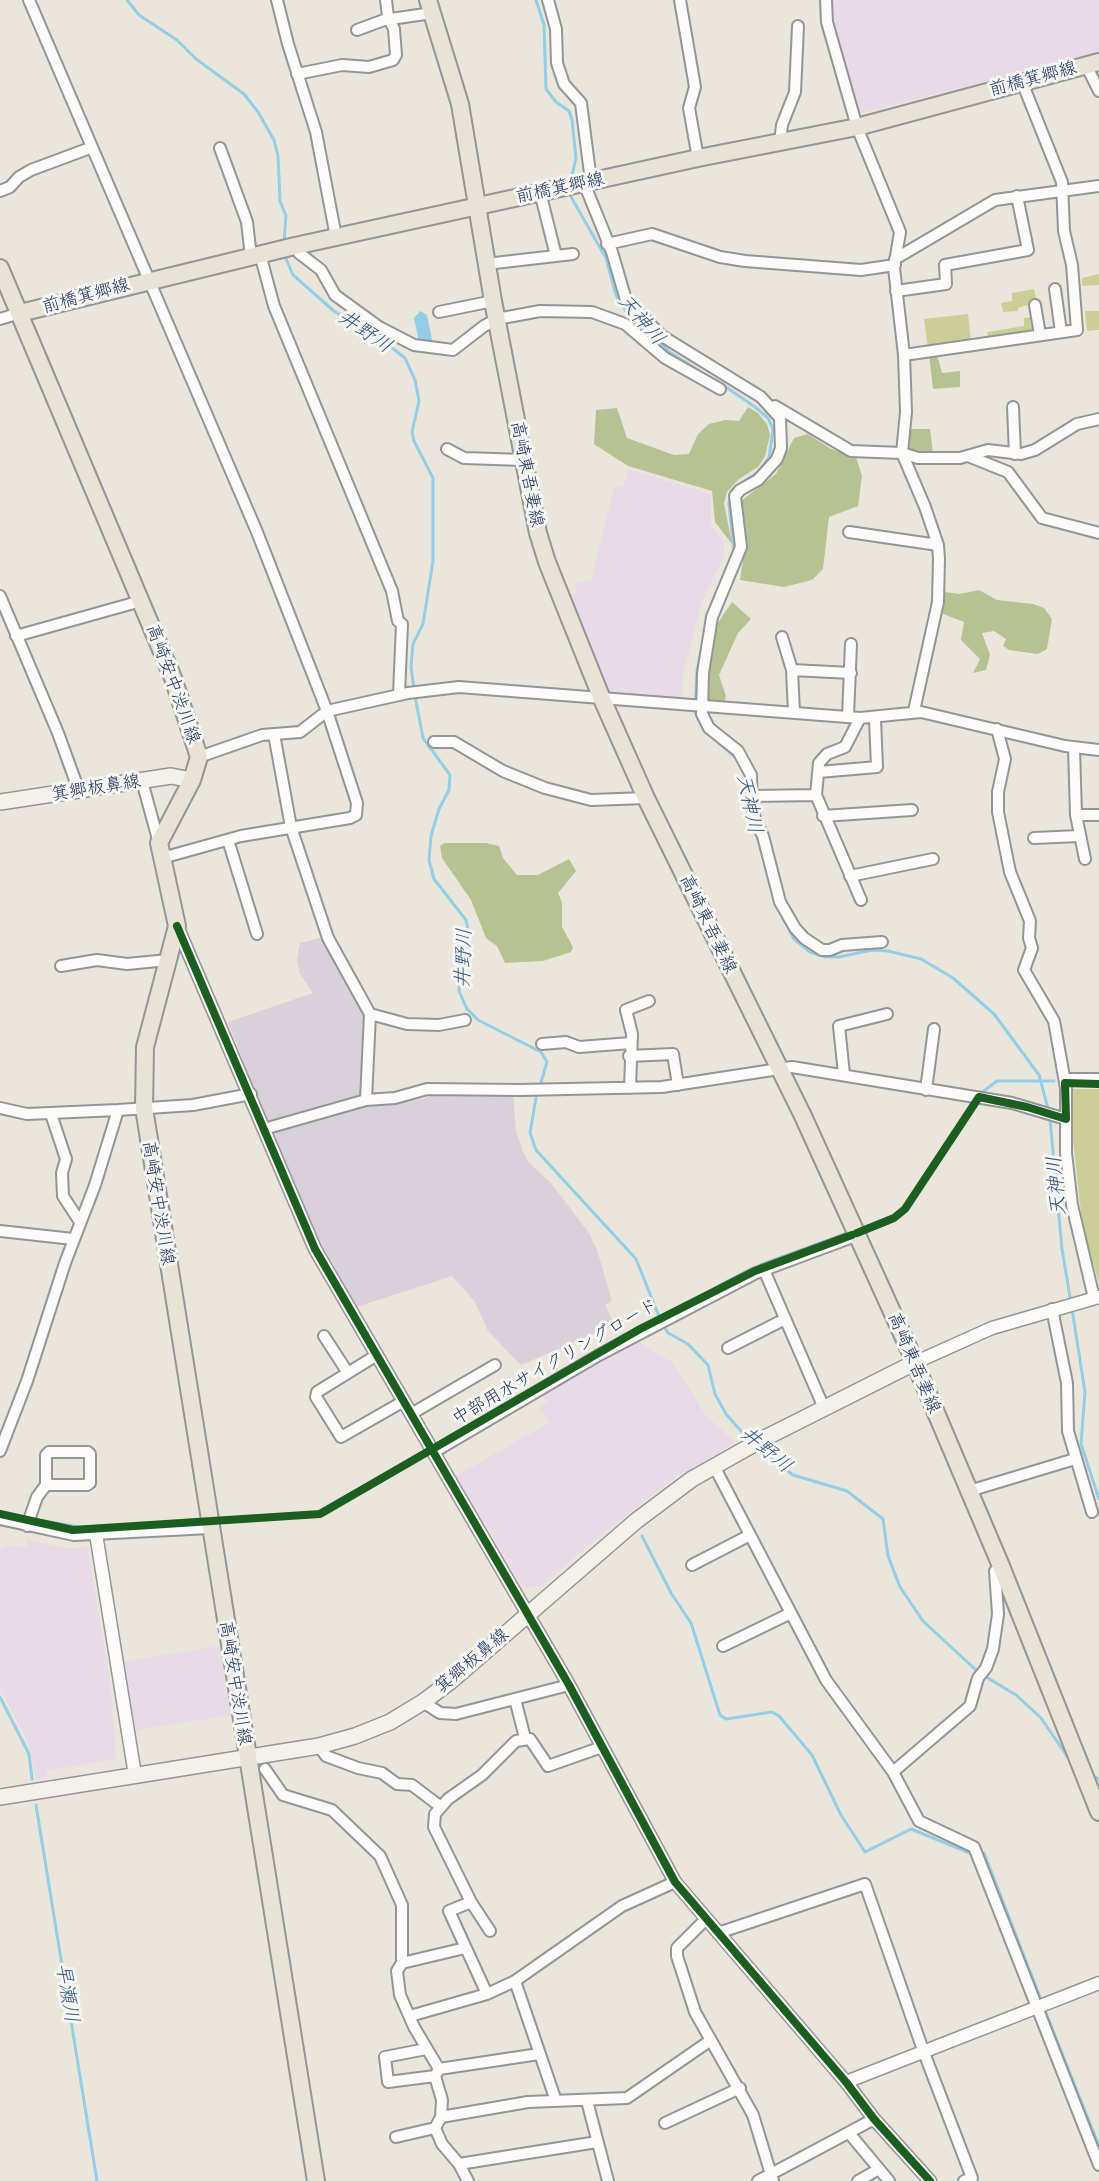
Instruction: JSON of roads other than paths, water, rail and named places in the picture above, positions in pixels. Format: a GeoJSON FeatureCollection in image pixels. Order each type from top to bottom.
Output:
{"type":"FeatureCollection","features":[{"type":"Feature","properties":{"kind":"main road","name":"高崎東吾妻線"},"geometry":{"type":"LineString","coordinates":[[430,7],[460,104],[486,264],[523,460],[538,533],[547,562],[602,699],[646,798],[779,1068],[858,1235],[915,1363],[1001,1566],[1099,1812]]}},
{"type":"Feature","properties":{"kind":"main road","name":"前橋箕郷線"},"geometry":{"type":"LineString","coordinates":[[20,313],[288,247],[699,158],[857,127],[1093,63]]}},
{"type":"Feature","properties":{"kind":"main road","name":"高崎安中渋川線"},"geometry":{"type":"LineString","coordinates":[[0,268],[173,678],[199,757],[192,780],[160,851],[177,926],[146,1047],[144,1108],[246,1757],[316,2181]]}},
{"type":"Feature","properties":{"kind":"main road","name":"箕郷板鼻線"},"geometry":{"type":"LineString","coordinates":[[0,802],[171,776],[192,780]]}},
{"type":"Feature","properties":{"kind":"main road","name":"箕郷板鼻線"},"geometry":{"type":"LineString","coordinates":[[0,1797],[319,1746],[375,1728],[403,1716],[423,1702],[642,1516],[714,1466],[915,1363]]}},
{"type":"Feature","properties":{"kind":"street"},"geometry":{"type":"LineString","coordinates":[[29,0],[90,148],[150,280],[257,532],[327,711],[354,788],[357,803],[356,815],[160,851],[142,780]]}},
{"type":"Feature","properties":{"kind":"street"},"geometry":{"type":"LineString","coordinates":[[277,0],[316,132],[336,237]]}},
{"type":"Feature","properties":{"kind":"street"},"geometry":{"type":"LineString","coordinates":[[297,74],[342,64],[369,67],[393,60],[396,55],[394,29],[386,0]]}},
{"type":"Feature","properties":{"kind":"street"},"geometry":{"type":"LineString","coordinates":[[548,0],[556,29],[557,63],[564,84],[582,103],[581,183],[608,244],[626,300],[720,390]]}},
{"type":"Feature","properties":{"kind":"street"},"geometry":{"type":"LineString","coordinates":[[680,0],[695,87],[690,108],[699,158]]}},
{"type":"Feature","properties":{"kind":"street"},"geometry":{"type":"LineString","coordinates":[[826,0],[827,22],[857,127],[900,232],[901,241],[895,262],[906,398],[902,453],[938,545],[938,602],[914,711]]}},
{"type":"Feature","properties":{"kind":"street"},"geometry":{"type":"LineString","coordinates":[[357,30],[430,7]]}},
{"type":"Feature","properties":{"kind":"street"},"geometry":{"type":"LineString","coordinates":[[780,142],[782,125],[795,92],[798,26]]}},
{"type":"Feature","properties":{"kind":"street"},"geometry":{"type":"LineString","coordinates":[[1093,63],[1099,91]]}},
{"type":"Feature","properties":{"kind":"street"},"geometry":{"type":"LineString","coordinates":[[904,355],[1077,330],[1072,265],[1064,231],[1063,189],[1056,164],[1022,82]]}},
{"type":"Feature","properties":{"kind":"street"},"geometry":{"type":"LineString","coordinates":[[0,191],[10,187],[19,177],[31,170],[90,148]]}},
{"type":"Feature","properties":{"kind":"street"},"geometry":{"type":"LineString","coordinates":[[220,148],[274,306],[392,591],[398,621],[402,624],[404,694]]}},
{"type":"Feature","properties":{"kind":"street"},"geometry":{"type":"LineString","coordinates":[[608,244],[652,234],[720,257],[861,270],[895,262],[995,200],[1063,189],[1099,186]]}},
{"type":"Feature","properties":{"kind":"street"},"geometry":{"type":"LineString","coordinates":[[540,192],[556,256]]}},
{"type":"Feature","properties":{"kind":"street"},"geometry":{"type":"LineString","coordinates":[[896,291],[946,284],[945,265],[1028,250],[1017,196]]}},
{"type":"Feature","properties":{"kind":"street"},"geometry":{"type":"LineString","coordinates":[[288,247],[321,270],[334,295],[379,327],[411,344],[453,350],[497,319],[549,311],[585,311],[603,315],[625,324],[665,358],[701,370],[761,397],[851,451],[902,453],[918,458],[968,456],[988,450],[1015,454],[1035,450],[1086,421],[1099,419]]}},
{"type":"Feature","properties":{"kind":"street"},"geometry":{"type":"LineString","coordinates":[[486,264],[573,254]]}},
{"type":"Feature","properties":{"kind":"street"},"geometry":{"type":"LineString","coordinates":[[1055,289],[1061,332]]}},
{"type":"Feature","properties":{"kind":"street"},"geometry":{"type":"LineString","coordinates":[[439,312],[493,301]]}},
{"type":"Feature","properties":{"kind":"street"},"geometry":{"type":"LineString","coordinates":[[1035,305],[1040,335]]}},
{"type":"Feature","properties":{"kind":"street"},"geometry":{"type":"LineString","coordinates":[[0,319],[20,313]]}},
{"type":"Feature","properties":{"kind":"street"},"geometry":{"type":"LineString","coordinates":[[761,397],[780,418],[781,448],[770,469],[735,496],[741,547],[712,617],[703,673],[702,714],[709,728],[733,747],[745,761],[751,775],[752,807],[763,836],[780,902],[804,938],[822,950],[830,950],[842,945],[882,942]]}},
{"type":"Feature","properties":{"kind":"street"},"geometry":{"type":"LineString","coordinates":[[1012,407],[1015,454]]}},
{"type":"Feature","properties":{"kind":"street"},"geometry":{"type":"LineString","coordinates":[[447,449],[464,458],[523,460]]}},
{"type":"Feature","properties":{"kind":"street"},"geometry":{"type":"LineString","coordinates":[[968,456],[1008,472],[1042,518],[1099,533]]}},
{"type":"Feature","properties":{"kind":"street"},"geometry":{"type":"LineString","coordinates":[[849,532],[938,545]]}},
{"type":"Feature","properties":{"kind":"street"},"geometry":{"type":"LineString","coordinates":[[0,596],[2,608],[58,733],[79,791]]}},
{"type":"Feature","properties":{"kind":"street"},"geometry":{"type":"LineString","coordinates":[[16,636],[141,601]]}},
{"type":"Feature","properties":{"kind":"street"},"geometry":{"type":"LineString","coordinates":[[782,637],[792,670],[794,713]]}},
{"type":"Feature","properties":{"kind":"street"},"geometry":{"type":"LineString","coordinates":[[848,716],[851,644]]}},
{"type":"Feature","properties":{"kind":"street"},"geometry":{"type":"LineString","coordinates":[[792,670],[851,673]]}},
{"type":"Feature","properties":{"kind":"street"},"geometry":{"type":"LineString","coordinates":[[199,757],[252,738],[300,732],[327,711],[404,694],[459,687],[875,719],[914,711],[1074,748],[1099,750]]}},
{"type":"Feature","properties":{"kind":"street"},"geometry":{"type":"LineString","coordinates":[[860,718],[845,747],[822,758],[819,763],[816,795],[861,900]]}},
{"type":"Feature","properties":{"kind":"street"},"geometry":{"type":"LineString","coordinates":[[819,772],[877,767],[875,719]]}},
{"type":"Feature","properties":{"kind":"street"},"geometry":{"type":"LineString","coordinates":[[915,1363],[992,1328],[1093,1298],[1073,1213],[1062,1118],[1065,1079],[1054,1021],[1024,970],[1032,948],[1029,938],[1030,921],[1010,872],[998,812],[998,792],[1005,759],[997,729]]}},
{"type":"Feature","properties":{"kind":"street"},"geometry":{"type":"LineString","coordinates":[[274,734],[291,827],[328,938],[370,1014],[366,1100]]}},
{"type":"Feature","properties":{"kind":"street"},"geometry":{"type":"LineString","coordinates":[[434,742],[454,742],[503,771],[545,788],[591,800],[646,798]]}},
{"type":"Feature","properties":{"kind":"street"},"geometry":{"type":"LineString","coordinates":[[1074,748],[1076,815],[1085,859]]}},
{"type":"Feature","properties":{"kind":"street"},"geometry":{"type":"LineString","coordinates":[[753,796],[816,795]]}},
{"type":"Feature","properties":{"kind":"street"},"geometry":{"type":"LineString","coordinates":[[824,816],[912,810]]}},
{"type":"Feature","properties":{"kind":"street"},"geometry":{"type":"LineString","coordinates":[[1076,815],[1099,815]]}},
{"type":"Feature","properties":{"kind":"street"},"geometry":{"type":"LineString","coordinates":[[1034,837],[1079,836]]}},
{"type":"Feature","properties":{"kind":"street"},"geometry":{"type":"LineString","coordinates":[[228,840],[257,934]]}},
{"type":"Feature","properties":{"kind":"street"},"geometry":{"type":"LineString","coordinates":[[850,876],[933,859]]}},
{"type":"Feature","properties":{"kind":"street"},"geometry":{"type":"LineString","coordinates":[[177,926],[251,1094],[315,1249],[569,1685],[675,1882],[846,2082],[874,2119],[930,2181]]}},
{"type":"Feature","properties":{"kind":"street"},"geometry":{"type":"LineString","coordinates":[[61,966],[97,960],[127,964],[168,960]]}},
{"type":"Feature","properties":{"kind":"street"},"geometry":{"type":"LineString","coordinates":[[630,1088],[629,1056],[632,1034],[626,1010],[649,1001]]}},
{"type":"Feature","properties":{"kind":"street"},"geometry":{"type":"LineString","coordinates":[[370,1014],[407,1024],[439,1024],[465,1020]]}},
{"type":"Feature","properties":{"kind":"street"},"geometry":{"type":"LineString","coordinates":[[844,1074],[839,1026],[887,1014]]}},
{"type":"Feature","properties":{"kind":"street"},"geometry":{"type":"LineString","coordinates":[[926,1090],[934,1029]]}},
{"type":"Feature","properties":{"kind":"street"},"geometry":{"type":"LineString","coordinates":[[542,1044],[566,1042],[579,1047],[631,1043]]}},
{"type":"Feature","properties":{"kind":"street"},"geometry":{"type":"LineString","coordinates":[[629,1056],[673,1054],[678,1085]]}},
{"type":"Feature","properties":{"kind":"street"},"geometry":{"type":"LineString","coordinates":[[264,1129],[366,1100],[395,1098],[436,1088],[545,1090],[630,1088],[678,1085],[779,1068],[799,1067],[989,1099],[1043,1111],[1062,1118]]}},
{"type":"Feature","properties":{"kind":"street"},"geometry":{"type":"LineString","coordinates":[[1065,1079],[1099,1079]]}},
{"type":"Feature","properties":{"kind":"street"},"geometry":{"type":"LineString","coordinates":[[0,1108],[27,1114],[51,1114],[209,1103],[251,1094]]}},
{"type":"Feature","properties":{"kind":"street"},"geometry":{"type":"LineString","coordinates":[[0,1451],[27,1381],[118,1110]]}},
{"type":"Feature","properties":{"kind":"street"},"geometry":{"type":"LineString","coordinates":[[51,1114],[66,1159],[62,1173],[63,1196],[80,1222]]}},
{"type":"Feature","properties":{"kind":"street"},"geometry":{"type":"LineString","coordinates":[[0,1231],[73,1239]]}},
{"type":"Feature","properties":{"kind":"street"},"geometry":{"type":"LineString","coordinates":[[434,1452],[661,1322],[764,1270],[858,1235]]}},
{"type":"Feature","properties":{"kind":"street"},"geometry":{"type":"LineString","coordinates":[[764,1270],[824,1408]]}},
{"type":"Feature","properties":{"kind":"street"},"geometry":{"type":"LineString","coordinates":[[1055,1308],[1067,1383],[1068,1431],[1092,1512]]}},
{"type":"Feature","properties":{"kind":"street"},"geometry":{"type":"LineString","coordinates":[[728,1348],[785,1319]]}},
{"type":"Feature","properties":{"kind":"street"},"geometry":{"type":"LineString","coordinates":[[324,1336],[348,1373]]}},
{"type":"Feature","properties":{"kind":"street"},"geometry":{"type":"LineString","coordinates":[[377,1355],[317,1392],[316,1397],[340,1437],[404,1401]]}},
{"type":"Feature","properties":{"kind":"street"},"geometry":{"type":"LineString","coordinates":[[411,1414],[495,1365]]}},
{"type":"Feature","properties":{"kind":"street"},"geometry":{"type":"LineString","coordinates":[[27,1526],[38,1497],[46,1485],[46,1455],[49,1452],[88,1452],[90,1454],[90,1483],[87,1485],[46,1485]]}},
{"type":"Feature","properties":{"kind":"street"},"geometry":{"type":"LineString","coordinates":[[969,1491],[1075,1459]]}},
{"type":"Feature","properties":{"kind":"street"},"geometry":{"type":"LineString","coordinates":[[714,1466],[826,1680],[893,1773],[919,1821],[974,1847],[1099,2165]]}},
{"type":"Feature","properties":{"kind":"street"},"geometry":{"type":"LineString","coordinates":[[0,1519],[74,1535],[210,1528]]}},
{"type":"Feature","properties":{"kind":"street"},"geometry":{"type":"LineString","coordinates":[[96,1534],[135,1775]]}},
{"type":"Feature","properties":{"kind":"street"},"geometry":{"type":"LineString","coordinates":[[692,1565],[750,1535]]}},
{"type":"Feature","properties":{"kind":"street"},"geometry":{"type":"LineString","coordinates":[[893,1773],[970,1706],[978,1678],[986,1668],[996,1636],[995,1571],[1001,1566]]}},
{"type":"Feature","properties":{"kind":"street"},"geometry":{"type":"LineString","coordinates":[[723,1646],[791,1613]]}},
{"type":"Feature","properties":{"kind":"street"},"geometry":{"type":"LineString","coordinates":[[423,1702],[440,1713],[456,1714],[569,1685]]}},
{"type":"Feature","properties":{"kind":"street"},"geometry":{"type":"LineString","coordinates":[[515,1699],[525,1738]]}},
{"type":"Feature","properties":{"kind":"street"},"geometry":{"type":"LineString","coordinates":[[490,1931],[471,1902],[432,1821],[441,1807],[482,1775],[508,1747],[525,1738],[530,1739],[548,1766],[602,1747]]}},
{"type":"Feature","properties":{"kind":"street"},"geometry":{"type":"LineString","coordinates":[[319,1746],[326,1756],[358,1768],[382,1773],[397,1784],[412,1785],[441,1807]]}},
{"type":"Feature","properties":{"kind":"street"},"geometry":{"type":"LineString","coordinates":[[265,1769],[283,1795],[332,1810],[380,1856],[402,1905],[402,1963],[398,1971],[400,1995],[437,2073],[442,2100],[441,2117],[435,2128],[396,2137]]}},
{"type":"Feature","properties":{"kind":"street"},"geometry":{"type":"LineString","coordinates":[[410,2016],[487,1994],[515,1981],[622,1906],[675,1882]]}},
{"type":"Feature","properties":{"kind":"street"},"geometry":{"type":"LineString","coordinates":[[718,1933],[865,1884],[923,2050],[972,2178],[964,2181]]}},
{"type":"Feature","properties":{"kind":"street"},"geometry":{"type":"LineString","coordinates":[[471,1902],[449,1911],[487,1994]]}},
{"type":"Feature","properties":{"kind":"street"},"geometry":{"type":"LineString","coordinates":[[706,1919],[677,1948],[677,1956],[689,1997],[753,2115],[772,2178]]}},
{"type":"Feature","properties":{"kind":"street"},"geometry":{"type":"LineString","coordinates":[[402,1963],[465,1948]]}},
{"type":"Feature","properties":{"kind":"street"},"geometry":{"type":"LineString","coordinates":[[515,1981],[556,2101]]}},
{"type":"Feature","properties":{"kind":"street"},"geometry":{"type":"LineString","coordinates":[[846,2082],[1099,1983]]}},
{"type":"Feature","properties":{"kind":"street"},"geometry":{"type":"LineString","coordinates":[[441,2117],[528,2102],[627,2098],[711,2040]]}},
{"type":"Feature","properties":{"kind":"street"},"geometry":{"type":"LineString","coordinates":[[426,2049],[385,2057],[388,2082],[539,2054]]}},
{"type":"Feature","properties":{"kind":"street"},"geometry":{"type":"LineString","coordinates":[[664,2123],[740,2088]]}},
{"type":"Feature","properties":{"kind":"street"},"geometry":{"type":"LineString","coordinates":[[587,2101],[608,2181]]}},
{"type":"Feature","properties":{"kind":"street"},"geometry":{"type":"LineString","coordinates":[[759,2181],[772,2178],[874,2119]]}},
{"type":"Feature","properties":{"kind":"street"},"geometry":{"type":"LineString","coordinates":[[435,2128],[442,2144],[459,2164],[468,2181]]}},
{"type":"Feature","properties":{"kind":"street"},"geometry":{"type":"LineString","coordinates":[[849,2133],[889,2181]]}},
{"type":"Feature","properties":{"kind":"street"},"geometry":{"type":"LineString","coordinates":[[459,2164],[597,2142]]}},
{"type":"Feature","properties":{"kind":"street"},"geometry":{"type":"LineString","coordinates":[[858,2181],[879,2169]]}},
{"type":"Feature","properties":{"kind":"water"},"geometry":{"type":"Polygon","coordinates":[[[420,311],[427,315],[432,340],[419,342],[414,318],[420,311]]]}},
{"type":"Feature","properties":{"kind":"waterway","name":"井野川"},"geometry":{"type":"LineString","coordinates":[[127,0],[139,15],[177,40],[196,59],[244,94],[258,112],[274,140],[278,156],[280,201],[286,216],[284,242]]}},
{"type":"Feature","properties":{"kind":"waterway","name":"天神川"},"geometry":{"type":"LineString","coordinates":[[536,0],[544,25],[546,89],[556,102],[569,111],[572,120],[576,158],[571,180]]}},
{"type":"Feature","properties":{"kind":"waterway","name":"天神川"},"geometry":{"type":"LineString","coordinates":[[571,192],[571,197],[606,258],[616,295],[628,315],[671,353],[712,379]]}},
{"type":"Feature","properties":{"kind":"waterway","name":"井野川"},"geometry":{"type":"LineString","coordinates":[[284,254],[293,275],[334,311],[405,358],[415,380],[419,401],[412,432],[414,441],[433,478],[433,561],[423,624],[413,644],[411,667],[414,689]]}},
{"type":"Feature","properties":{"kind":"waterway","name":"天神川"},"geometry":{"type":"LineString","coordinates":[[723,385],[768,418],[773,429],[769,458],[758,472],[733,489],[729,503],[734,551]]}},
{"type":"Feature","properties":{"kind":"waterway","name":"天神川"},"geometry":{"type":"LineString","coordinates":[[708,615],[697,671],[695,712],[704,730],[738,760]]}},
{"type":"Feature","properties":{"kind":"waterway","name":"井野川"},"geometry":{"type":"LineString","coordinates":[[415,696],[423,738],[450,775],[449,790],[439,809],[431,836],[429,860],[434,879],[466,920],[469,935],[460,968],[459,991],[467,1009],[478,1020],[541,1052],[547,1062],[540,1086]]}},
{"type":"Feature","properties":{"kind":"waterway","name":"天神川"},"geometry":{"type":"LineString","coordinates":[[748,809],[752,823]]}},
{"type":"Feature","properties":{"kind":"waterway","name":"天神川"},"geometry":{"type":"LineString","coordinates":[[757,834],[774,897]]}},
{"type":"Feature","properties":{"kind":"waterway","name":"天神川"},"geometry":{"type":"LineString","coordinates":[[777,906],[794,939],[810,952],[825,957],[839,957],[872,950],[888,951],[921,959],[953,978],[994,1014],[1039,1075],[1049,1112]]}},
{"type":"Feature","properties":{"kind":"waterway"},"geometry":{"type":"LineString","coordinates":[[981,1093],[997,1081],[1054,1081]]}},
{"type":"Feature","properties":{"kind":"waterway","name":"井野川"},"geometry":{"type":"LineString","coordinates":[[537,1092],[530,1133],[536,1150],[636,1259],[660,1319]]}},
{"type":"Feature","properties":{"kind":"waterway","name":"天神川"},"geometry":{"type":"LineString","coordinates":[[1050,1119],[1062,1249],[1071,1303]]}},
{"type":"Feature","properties":{"kind":"waterway"},"geometry":{"type":"LineString","coordinates":[[760,1265],[840,1236]]}},
{"type":"Feature","properties":{"kind":"waterway"},"geometry":{"type":"LineString","coordinates":[[720,1285],[753,1268]]}},
{"type":"Feature","properties":{"kind":"waterway","name":"天神川"},"geometry":{"type":"LineString","coordinates":[[1072,1309],[1085,1392],[1081,1444],[1099,1499]]}},
{"type":"Feature","properties":{"kind":"waterway","name":"井野川"},"geometry":{"type":"LineString","coordinates":[[653,1320],[663,1315]]}},
{"type":"Feature","properties":{"kind":"waterway","name":"井野川"},"geometry":{"type":"LineString","coordinates":[[663,1325],[668,1333],[688,1344],[708,1365],[715,1394],[726,1414],[749,1440]]}},
{"type":"Feature","properties":{"kind":"waterway"},"geometry":{"type":"LineString","coordinates":[[598,1350],[625,1334]]}},
{"type":"Feature","properties":{"kind":"waterway"},"geometry":{"type":"LineString","coordinates":[[441,1441],[564,1369]]}},
{"type":"Feature","properties":{"kind":"waterway","name":"井野川"},"geometry":{"type":"LineString","coordinates":[[759,1448],[793,1475],[847,1491],[883,1519],[888,1556],[900,1587],[923,1621],[978,1672],[1016,1695],[1041,1718],[1071,1762]]}},
{"type":"Feature","properties":{"kind":"waterway"},"geometry":{"type":"LineString","coordinates":[[319,1511],[422,1453]]}},
{"type":"Feature","properties":{"kind":"waterway"},"geometry":{"type":"LineString","coordinates":[[0,1512],[20,1516]]}},
{"type":"Feature","properties":{"kind":"waterway"},"geometry":{"type":"LineString","coordinates":[[37,1520],[81,1527],[201,1521]]}},
{"type":"Feature","properties":{"kind":"waterway"},"geometry":{"type":"LineString","coordinates":[[642,1536],[671,1593],[691,1623],[720,1715],[726,1719],[772,1712],[779,1716],[812,1755],[841,1815],[865,1852],[911,1829],[970,1853]]}},
{"type":"Feature","properties":{"kind":"waterway","name":"早瀬川"},"geometry":{"type":"LineString","coordinates":[[0,1697],[29,1754],[32,1779]]}},
{"type":"Feature","properties":{"kind":"waterway","name":"井野川"},"geometry":{"type":"LineString","coordinates":[[1091,1775],[1099,1779]]}},
{"type":"Feature","properties":{"kind":"waterway","name":"早瀬川"},"geometry":{"type":"LineString","coordinates":[[36,1805],[97,2181]]}},
{"type":"Feature","properties":{"kind":"waterway"},"geometry":{"type":"LineString","coordinates":[[984,1853],[1040,1997]]}},
{"type":"Feature","properties":{"kind":"waterway"},"geometry":{"type":"LineString","coordinates":[[1046,2013],[1099,2146]]}}]}
